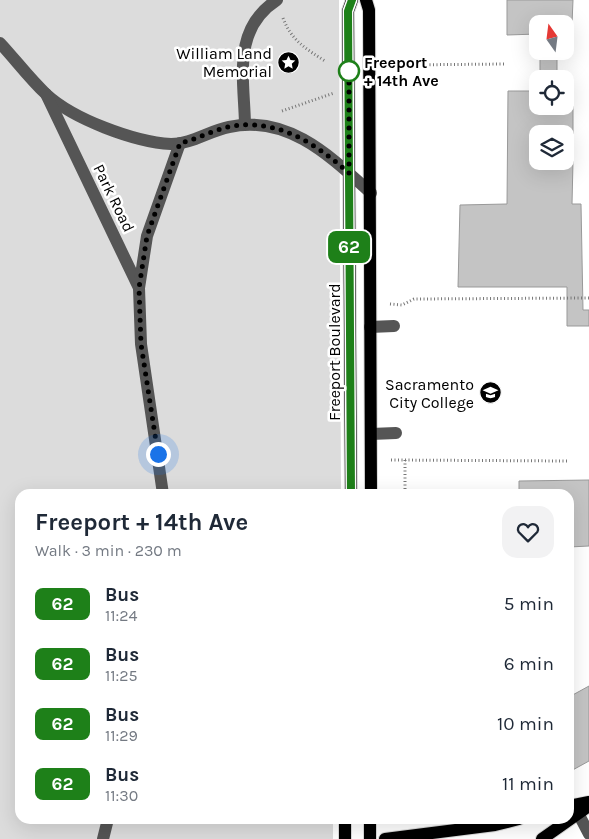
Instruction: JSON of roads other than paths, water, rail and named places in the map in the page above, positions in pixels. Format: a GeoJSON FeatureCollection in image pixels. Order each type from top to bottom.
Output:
{"type":"FeatureCollection","features":[{"type":"Feature","properties":{"kind":"main road","name":"Freeport Boulevard"},"geometry":{"type":"LineString","coordinates":[[351,489],[348,11],[352,0]]}},
{"type":"Feature","properties":{"kind":"main road"},"geometry":{"type":"LineString","coordinates":[[366,0],[369,10],[371,192],[371,489]]}},
{"type":"Feature","properties":{"kind":"main road"},"geometry":{"type":"LineString","coordinates":[[574,805],[589,802]]}},
{"type":"Feature","properties":{"kind":"main road"},"geometry":{"type":"LineString","coordinates":[[574,819],[584,811]]}},
{"type":"Feature","properties":{"kind":"main road"},"geometry":{"type":"LineString","coordinates":[[345,824],[345,839]]}},
{"type":"Feature","properties":{"kind":"main road"},"geometry":{"type":"LineString","coordinates":[[370,824],[370,839]]}},
{"type":"Feature","properties":{"kind":"main road"},"geometry":{"type":"LineString","coordinates":[[385,839],[499,824]]}},
{"type":"Feature","properties":{"kind":"main road"},"geometry":{"type":"LineString","coordinates":[[550,837],[567,824]]}},
{"type":"Feature","properties":{"kind":"street"},"geometry":{"type":"LineString","coordinates":[[244,124],[244,49],[247,33],[257,17],[277,0]]}},
{"type":"Feature","properties":{"kind":"street","name":"Park Road"},"geometry":{"type":"LineString","coordinates":[[0,42],[46,94],[83,118],[108,128],[158,143],[180,143],[214,130],[244,124],[273,128],[304,139],[323,150],[371,192]]}},
{"type":"Feature","properties":{"kind":"street","name":"Park Road"},"geometry":{"type":"LineString","coordinates":[[46,94],[139,288]]}},
{"type":"Feature","properties":{"kind":"street","name":"Park Road"},"geometry":{"type":"LineString","coordinates":[[139,288],[147,236],[180,143]]}},
{"type":"Feature","properties":{"kind":"street"},"geometry":{"type":"LineString","coordinates":[[139,288],[141,344],[161,489]]}},
{"type":"Feature","properties":{"kind":"street"},"geometry":{"type":"LineString","coordinates":[[370,327],[394,326]]}},
{"type":"Feature","properties":{"kind":"street"},"geometry":{"type":"LineString","coordinates":[[372,434],[396,433]]}},
{"type":"Feature","properties":{"kind":"street"},"geometry":{"type":"LineString","coordinates":[[584,811],[589,834]]}},
{"type":"Feature","properties":{"kind":"street"},"geometry":{"type":"LineString","coordinates":[[104,839],[107,824]]}},
{"type":"Feature","properties":{"kind":"place","name":"William Land Memorial"},"geometry":{"type":"Point","coordinates":[288,62]}},
{"type":"Feature","properties":{"kind":"place","name":"Freeport + 14th Ave"},"geometry":{"type":"Point","coordinates":[349,71]}},
{"type":"Feature","properties":{"kind":"place","name":"Sacramento City College"},"geometry":{"type":"Point","coordinates":[490,393]}}]}
